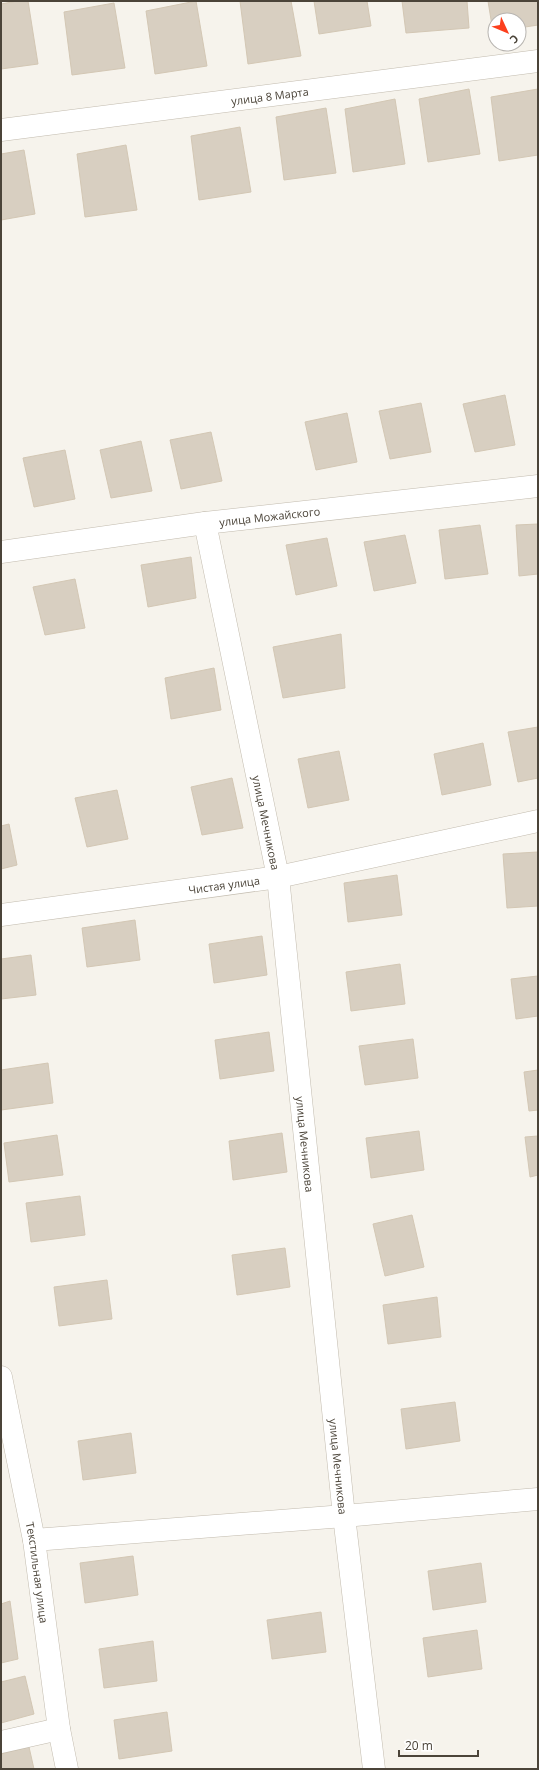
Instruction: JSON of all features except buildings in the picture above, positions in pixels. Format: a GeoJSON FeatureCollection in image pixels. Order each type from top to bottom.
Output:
{"type":"FeatureCollection","features":[{"type":"Feature","properties":{"kind":"street","name":"улица 8 Марта"},"geometry":{"type":"LineString","coordinates":[[1,130],[538,61]]}},
{"type":"Feature","properties":{"kind":"street","name":"улица Можайского"},"geometry":{"type":"LineString","coordinates":[[1,552],[205,523],[538,486]]}},
{"type":"Feature","properties":{"kind":"street","name":"улица Мечникова"},"geometry":{"type":"LineString","coordinates":[[205,523],[278,877],[344,1516],[374,1769]]}},
{"type":"Feature","properties":{"kind":"street","name":"Чистая улица"},"geometry":{"type":"LineString","coordinates":[[1,915],[278,877],[538,821]]}},
{"type":"Feature","properties":{"kind":"street","name":"Текстильная улица"},"geometry":{"type":"LineString","coordinates":[[1,1377],[34,1540],[59,1729],[67,1769]]}},
{"type":"Feature","properties":{"kind":"street"},"geometry":{"type":"LineString","coordinates":[[34,1540],[344,1516],[538,1498]]}},
{"type":"Feature","properties":{"kind":"street"},"geometry":{"type":"LineString","coordinates":[[1,1742],[59,1729]]}}]}
